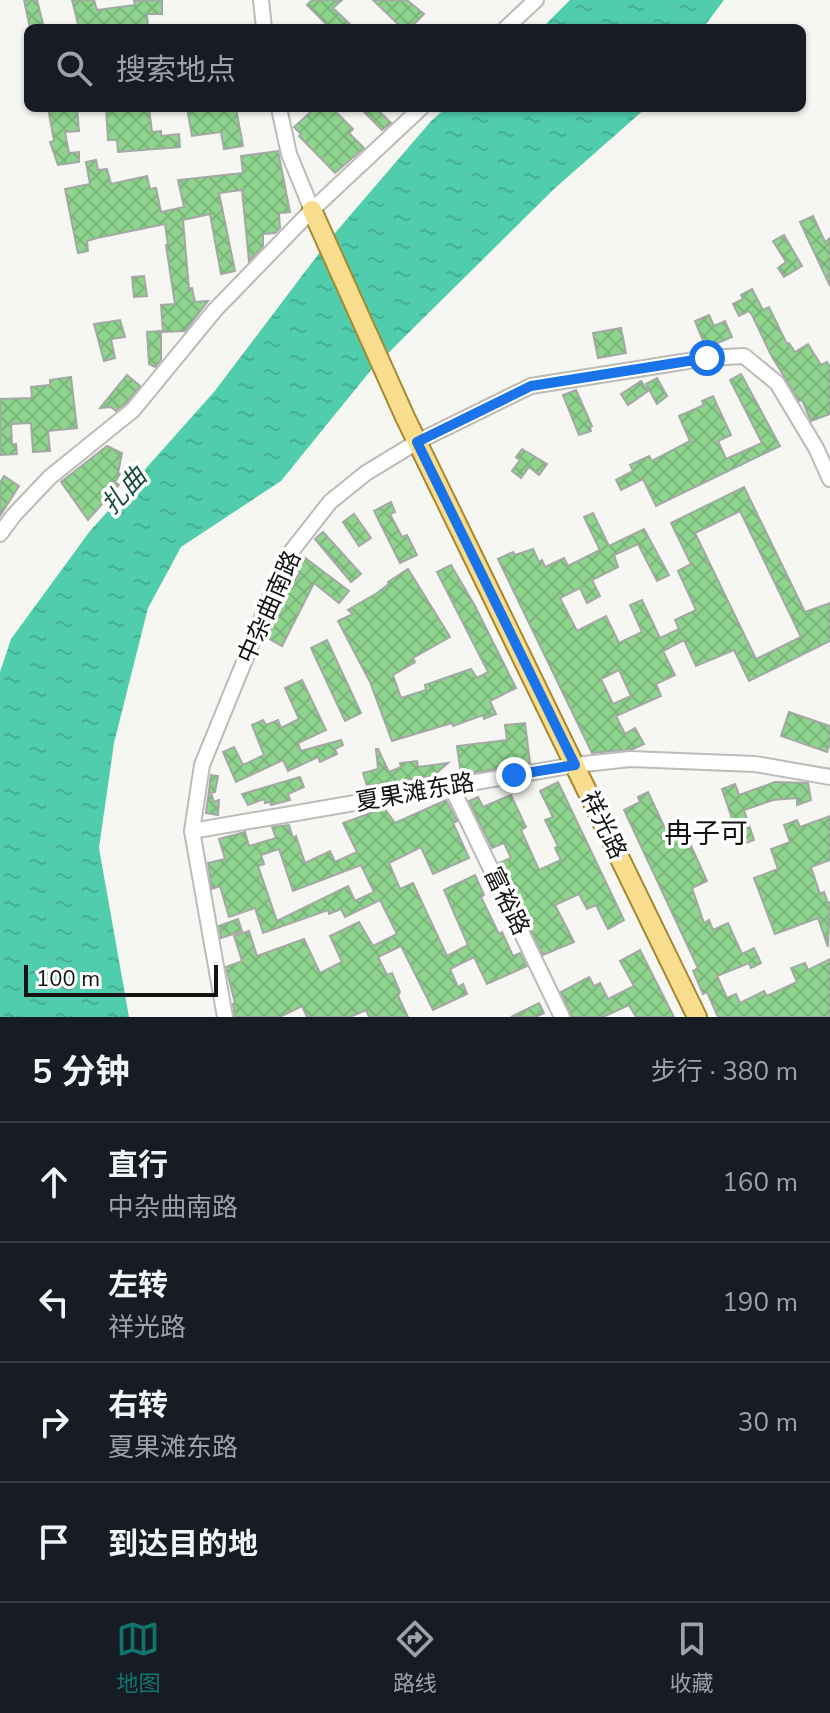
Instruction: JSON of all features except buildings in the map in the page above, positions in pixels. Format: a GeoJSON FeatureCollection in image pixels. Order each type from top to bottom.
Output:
{"type":"FeatureCollection","features":[{"type":"Feature","properties":{"kind":"main road","name":"祥光路"},"geometry":{"type":"LineString","coordinates":[[312,210],[405,417],[697,1017]]}},
{"type":"Feature","properties":{"kind":"street"},"geometry":{"type":"LineString","coordinates":[[261,0],[264,24]]}},
{"type":"Feature","properties":{"kind":"street"},"geometry":{"type":"LineString","coordinates":[[510,24],[536,0]]}},
{"type":"Feature","properties":{"kind":"street"},"geometry":{"type":"LineString","coordinates":[[280,112],[289,154],[312,210]]}},
{"type":"Feature","properties":{"kind":"street"},"geometry":{"type":"LineString","coordinates":[[0,534],[50,477],[133,410],[215,310],[312,210],[417,112]]}},
{"type":"Feature","properties":{"kind":"street","name":"中杂曲南路"},"geometry":{"type":"LineString","coordinates":[[225,1017],[192,831],[202,765],[287,557],[330,502],[366,473],[417,442],[531,386],[707,358],[744,356],[777,383],[816,448],[830,479]]}},
{"type":"Feature","properties":{"kind":"street","name":"夏果滩东路"},"geometry":{"type":"LineString","coordinates":[[192,831],[575,765],[630,759],[740,764],[830,777]]}},
{"type":"Feature","properties":{"kind":"street","name":"富裕路"},"geometry":{"type":"LineString","coordinates":[[451,786],[562,1017]]}},
{"type":"Feature","properties":{"kind":"water"},"geometry":{"type":"Polygon","coordinates":[[[570,0],[724,0],[706,24],[546,24],[570,0]]]}},
{"type":"Feature","properties":{"kind":"water"},"geometry":{"type":"Polygon","coordinates":[[[441,112],[641,112],[554,189],[371,370],[281,481],[181,547],[148,608],[114,743],[99,848],[129,1017],[0,1017],[0,672],[11,639],[90,531],[214,392],[329,240],[441,112]]]}},
{"type":"Feature","properties":{"kind":"district","name":"冉子可"},"geometry":{"type":"Point","coordinates":[706,834]}},
{"type":"Feature","properties":{"kind":"route"},"geometry":{"type":"LineString","coordinates":[[514,775],[575,765],[417,442],[531,386],[707,358]]}},
{"type":"Feature","properties":{"kind":"water label","name":"扎曲"},"geometry":{"type":"Point","coordinates":[124,491]}}]}
